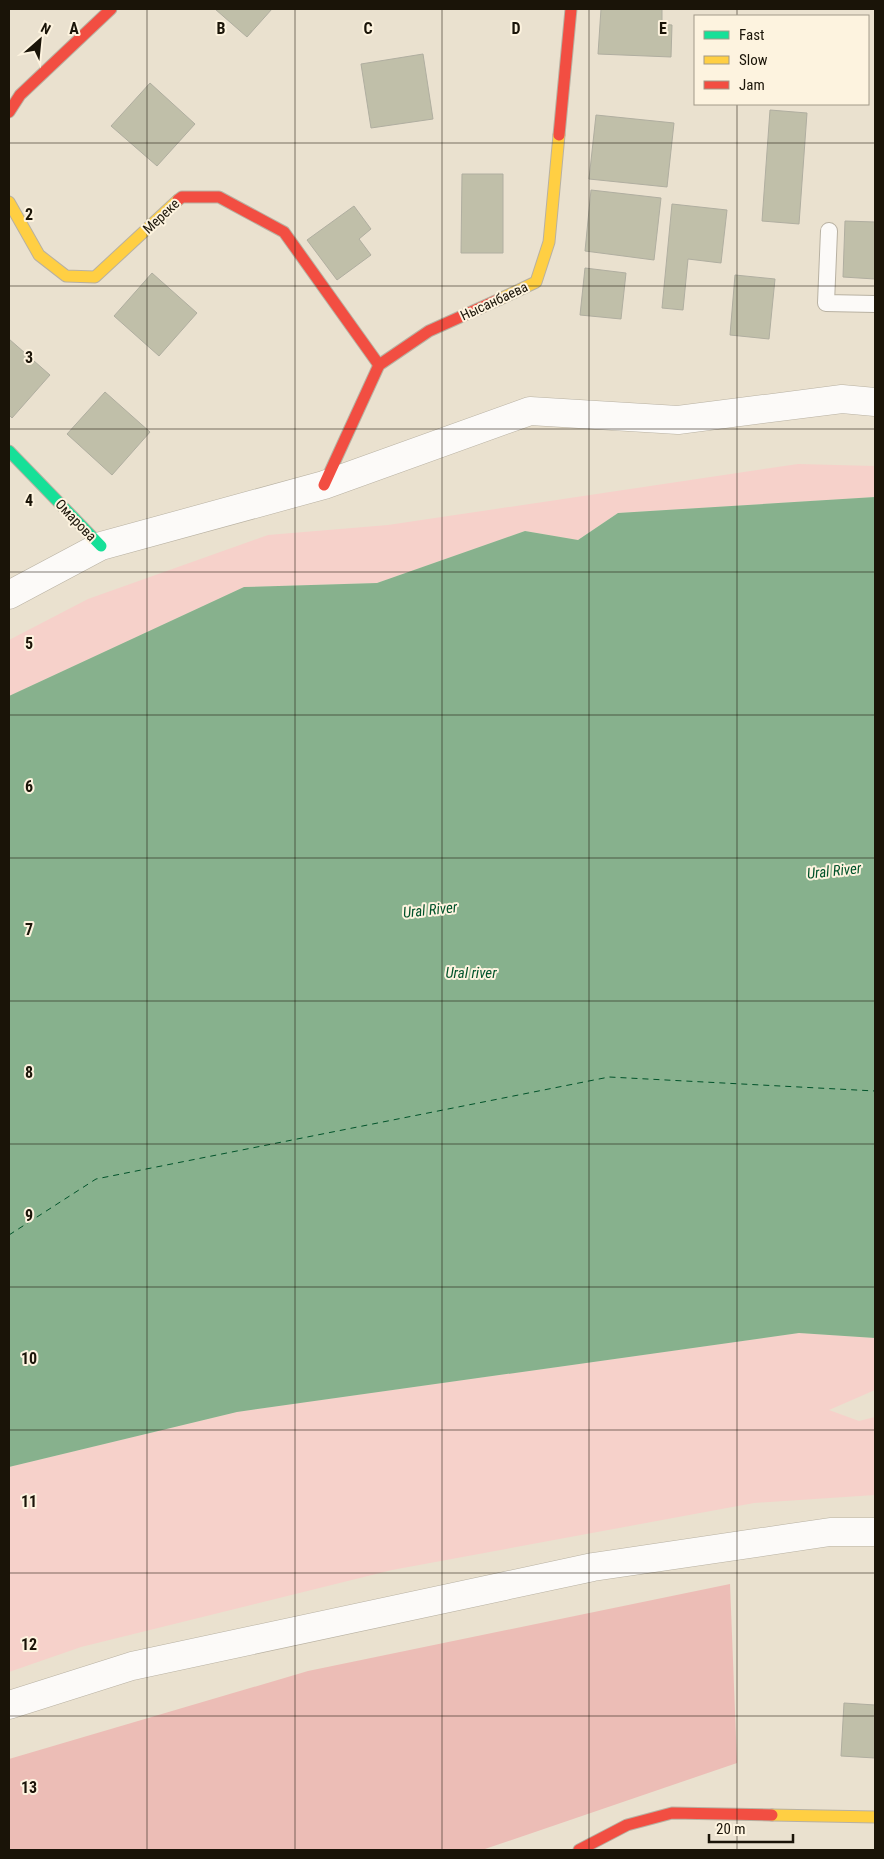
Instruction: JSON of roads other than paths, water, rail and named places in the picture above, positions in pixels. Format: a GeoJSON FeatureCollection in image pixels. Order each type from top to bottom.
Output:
{"type":"FeatureCollection","features":[{"type":"Feature","properties":{"kind":"street"},"geometry":{"type":"LineString","coordinates":[[9,112],[20,95],[111,9]]}},
{"type":"Feature","properties":{"kind":"street","name":"Нысанбаева"},"geometry":{"type":"LineString","coordinates":[[379,365],[429,331],[536,282],[549,242],[571,9]]}},
{"type":"Feature","properties":{"kind":"street","name":"Мереке"},"geometry":{"type":"LineString","coordinates":[[9,202],[39,255],[66,276],[95,277],[182,197],[219,197],[284,232],[379,365]]}},
{"type":"Feature","properties":{"kind":"street"},"geometry":{"type":"LineString","coordinates":[[324,485],[379,365]]}},
{"type":"Feature","properties":{"kind":"street"},"geometry":{"type":"LineString","coordinates":[[9,596],[101,546],[324,485],[530,411],[678,420],[842,399],[875,402]]}},
{"type":"Feature","properties":{"kind":"street","name":"Омарова"},"geometry":{"type":"LineString","coordinates":[[9,450],[101,546]]}},
{"type":"Feature","properties":{"kind":"street"},"geometry":{"type":"LineString","coordinates":[[9,1705],[132,1666],[592,1566],[830,1532],[875,1532]]}},
{"type":"Feature","properties":{"kind":"street"},"geometry":{"type":"LineString","coordinates":[[579,1850],[627,1825],[672,1813],[875,1817]]}},
{"type":"Feature","properties":{"kind":"lane"},"geometry":{"type":"LineString","coordinates":[[829,231],[826,302],[875,304]]}},
{"type":"Feature","properties":{"kind":"water","name":"Ural river"},"geometry":{"type":"Polygon","coordinates":[[[875,497],[875,1338],[799,1333],[237,1412],[9,1467],[9,696],[244,587],[377,583],[525,531],[578,540],[618,513],[875,497]]]}},
{"type":"Feature","properties":{"kind":"water label","name":"Ural River"},"geometry":{"type":"Point","coordinates":[834,871]}},
{"type":"Feature","properties":{"kind":"water label","name":"Ural River"},"geometry":{"type":"Point","coordinates":[430,910]}}]}
